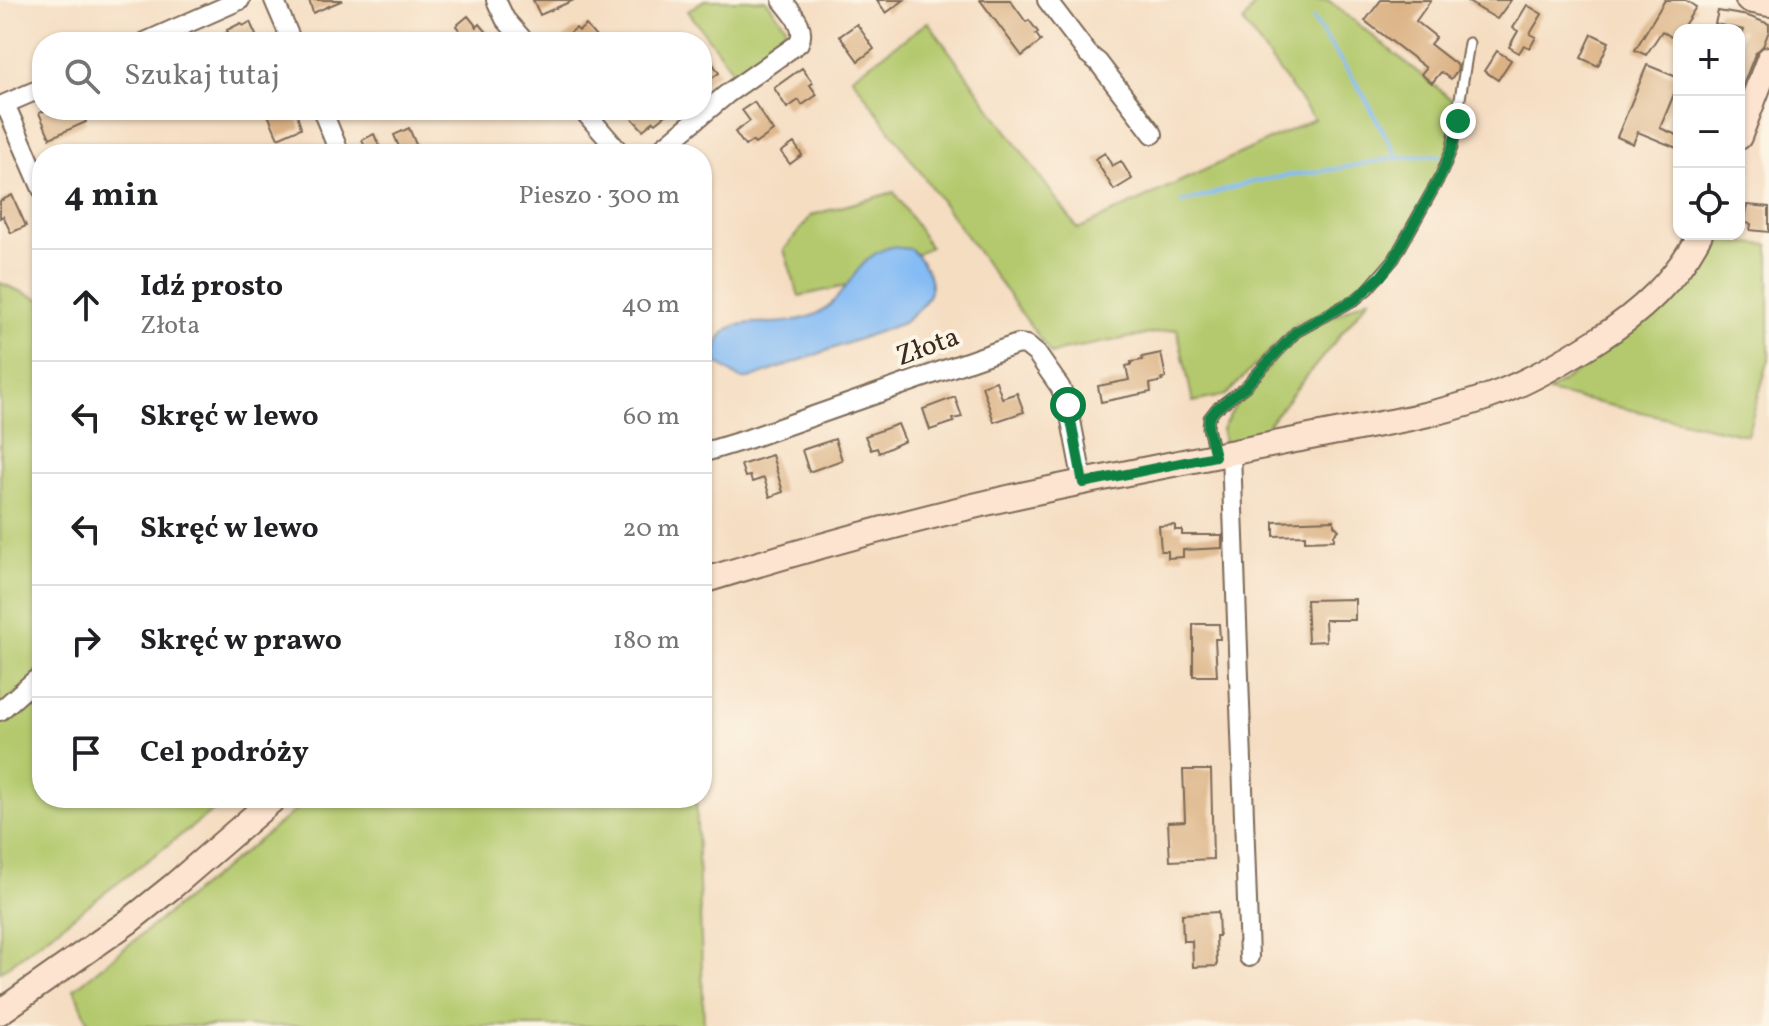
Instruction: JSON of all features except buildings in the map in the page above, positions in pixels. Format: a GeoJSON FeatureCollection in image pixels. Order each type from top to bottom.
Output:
{"type":"FeatureCollection","features":[{"type":"Feature","properties":{"kind":"street"},"geometry":{"type":"LineString","coordinates":[[168,32],[240,0]]}},
{"type":"Feature","properties":{"kind":"street"},"geometry":{"type":"LineString","coordinates":[[274,0],[288,32]]}},
{"type":"Feature","properties":{"kind":"street"},"geometry":{"type":"LineString","coordinates":[[496,0],[505,19],[516,32]]}},
{"type":"Feature","properties":{"kind":"street"},"geometry":{"type":"LineString","coordinates":[[712,106],[799,43],[803,36],[801,28],[782,0]]}},
{"type":"Feature","properties":{"kind":"street"},"geometry":{"type":"LineString","coordinates":[[1047,0],[1153,134]]}},
{"type":"Feature","properties":{"kind":"street"},"geometry":{"type":"LineString","coordinates":[[1748,0],[1769,4]]}},
{"type":"Feature","properties":{"kind":"street"},"geometry":{"type":"LineString","coordinates":[[1745,121],[1769,59]]}},
{"type":"Feature","properties":{"kind":"street"},"geometry":{"type":"LineString","coordinates":[[32,92],[2,105],[32,168]]}},
{"type":"Feature","properties":{"kind":"street"},"geometry":{"type":"LineString","coordinates":[[326,120],[336,144]]}},
{"type":"Feature","properties":{"kind":"street"},"geometry":{"type":"LineString","coordinates":[[592,120],[612,144]]}},
{"type":"Feature","properties":{"kind":"street"},"geometry":{"type":"LineString","coordinates":[[667,144],[696,120]]}},
{"type":"Feature","properties":{"kind":"street"},"geometry":{"type":"LineString","coordinates":[[712,578],[947,512],[1439,411],[1497,394],[1532,379],[1612,331],[1671,279],[1697,240]]}},
{"type":"Feature","properties":{"kind":"street","name":"Złota"},"geometry":{"type":"LineString","coordinates":[[712,450],[1018,344],[1026,345],[1037,354],[1060,387],[1068,405],[1083,483]]}},
{"type":"Feature","properties":{"kind":"street"},"geometry":{"type":"LineString","coordinates":[[1223,454],[1249,957]]}},
{"type":"Feature","properties":{"kind":"street"},"geometry":{"type":"LineString","coordinates":[[0,711],[32,683]]}},
{"type":"Feature","properties":{"kind":"street"},"geometry":{"type":"LineString","coordinates":[[0,1012],[128,922],[263,808]]}},
{"type":"Feature","properties":{"kind":"lane"},"geometry":{"type":"LineString","coordinates":[[1223,454],[1208,428],[1209,418],[1216,409],[1245,387],[1296,332],[1356,299],[1375,283],[1394,259],[1441,175],[1452,148],[1469,43]]}},
{"type":"Feature","properties":{"kind":"green space"},"geometry":{"type":"Polygon","coordinates":[[[704,0],[766,0],[786,26],[782,43],[736,75],[712,43],[712,32],[704,32],[688,11],[704,0]]]}},
{"type":"Feature","properties":{"kind":"green space"},"geometry":{"type":"Polygon","coordinates":[[[1258,0],[1328,0],[1456,103],[1447,158],[1401,240],[1375,275],[1348,297],[1297,323],[1226,395],[1193,402],[1177,329],[1051,354],[852,77],[928,22],[1078,229],[1314,119],[1243,22],[1258,0]]]}},
{"type":"Feature","properties":{"kind":"green space"},"geometry":{"type":"Polygon","coordinates":[[[894,192],[930,247],[869,281],[799,296],[784,250],[812,215],[894,192]]]}},
{"type":"Feature","properties":{"kind":"green space"},"geometry":{"type":"Polygon","coordinates":[[[1708,240],[1769,245],[1769,359],[1747,435],[1548,392],[1611,347],[1675,290],[1708,240]]]}},
{"type":"Feature","properties":{"kind":"green space"},"geometry":{"type":"Polygon","coordinates":[[[0,283],[32,296],[32,808],[217,808],[0,972],[0,283]]]}},
{"type":"Feature","properties":{"kind":"green space"},"geometry":{"type":"Polygon","coordinates":[[[1371,297],[1255,440],[1224,445],[1222,429],[1239,399],[1298,335],[1371,297]]]}},
{"type":"Feature","properties":{"kind":"green space"},"geometry":{"type":"Polygon","coordinates":[[[299,808],[696,808],[704,1026],[90,1026],[74,989],[299,808]]]}},
{"type":"Feature","properties":{"kind":"water"},"geometry":{"type":"Polygon","coordinates":[[[891,247],[911,249],[930,279],[931,288],[923,305],[903,323],[749,379],[740,379],[716,362],[720,339],[725,332],[749,323],[787,322],[814,315],[835,300],[868,259],[891,247]]]}},
{"type":"Feature","properties":{"kind":"waterway"},"geometry":{"type":"LineString","coordinates":[[1313,19],[1360,89],[1398,158]]}},
{"type":"Feature","properties":{"kind":"waterway"},"geometry":{"type":"LineString","coordinates":[[1182,202],[1271,178],[1403,157],[1440,156]]}},
{"type":"Feature","properties":{"kind":"route"},"geometry":{"type":"LineString","coordinates":[[1068,405],[1083,483],[1215,456],[1208,428],[1209,418],[1216,409],[1245,387],[1296,332],[1356,299],[1394,259],[1441,175],[1458,121]]}}]}
